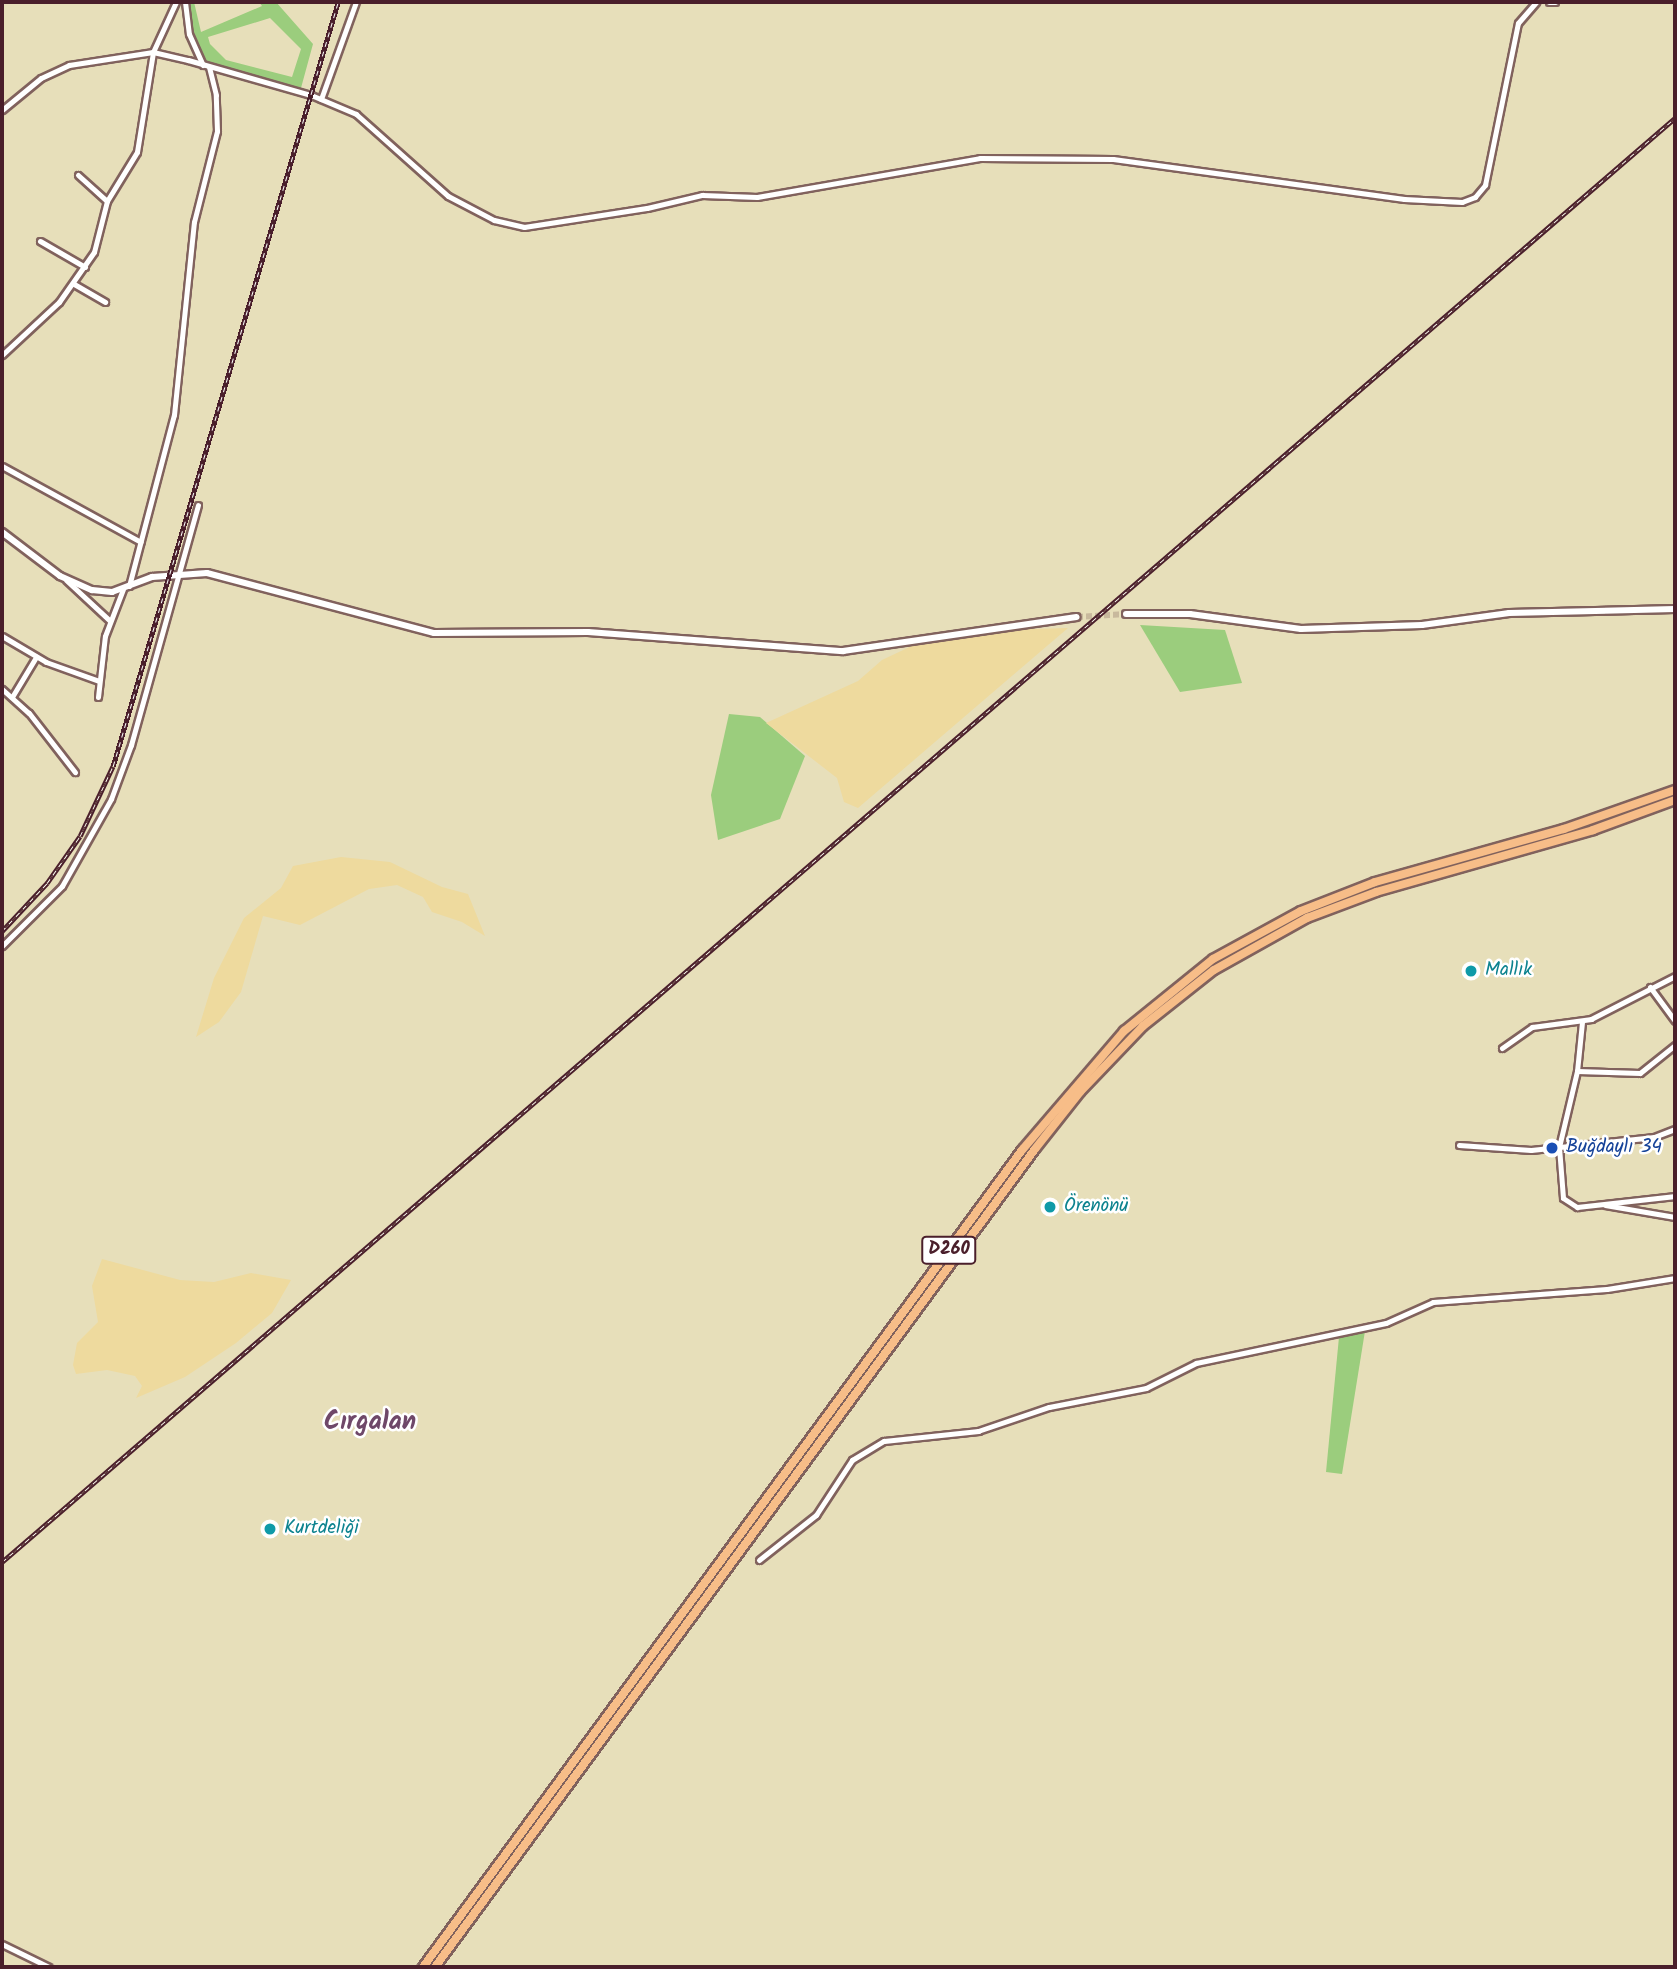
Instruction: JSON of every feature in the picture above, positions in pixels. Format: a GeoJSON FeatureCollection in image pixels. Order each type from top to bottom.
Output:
{"type":"FeatureCollection","features":[{"type":"Feature","properties":{"kind":"highway","name":"D260"},"geometry":{"type":"LineString","coordinates":[[423,1967],[1022,1150],[1124,1031],[1213,959],[1301,911],[1375,882],[1564,829],[1675,790]]}},
{"type":"Feature","properties":{"kind":"highway","name":"D260"},"geometry":{"type":"LineString","coordinates":[[435,1967],[1035,1149],[1087,1083],[1143,1026],[1232,958],[1315,915],[1394,886],[1592,831],[1675,800]]}},
{"type":"Feature","properties":{"kind":"street"},"geometry":{"type":"LineString","coordinates":[[2,355],[74,284],[86,267],[98,240],[107,201],[137,152],[153,52],[176,2]]}},
{"type":"Feature","properties":{"kind":"street"},"geometry":{"type":"LineString","coordinates":[[98,697],[109,620],[126,587],[141,542],[174,415],[194,222],[217,131],[216,95],[206,66],[189,34],[185,2]]}},
{"type":"Feature","properties":{"kind":"street"},"geometry":{"type":"LineString","coordinates":[[321,99],[356,2]]}},
{"type":"Feature","properties":{"kind":"street"},"geometry":{"type":"LineString","coordinates":[[2,110],[58,69],[153,52],[321,99],[356,114],[448,196],[494,220],[524,227],[648,208],[702,195],[757,197],[980,158],[1112,159],[1404,199],[1462,202],[1475,197],[1485,185],[1518,23],[1536,2]]}},
{"type":"Feature","properties":{"kind":"street"},"geometry":{"type":"LineString","coordinates":[[1549,2],[1555,2]]}},
{"type":"Feature","properties":{"kind":"street"},"geometry":{"type":"LineString","coordinates":[[78,175],[107,201]]}},
{"type":"Feature","properties":{"kind":"street"},"geometry":{"type":"LineString","coordinates":[[40,242],[86,267]]}},
{"type":"Feature","properties":{"kind":"street"},"geometry":{"type":"LineString","coordinates":[[74,284],[105,302]]}},
{"type":"Feature","properties":{"kind":"street"},"geometry":{"type":"LineString","coordinates":[[2,466],[141,542]]}},
{"type":"Feature","properties":{"kind":"street"},"geometry":{"type":"LineString","coordinates":[[2,946],[62,886],[111,799],[180,577],[198,505]]}},
{"type":"Feature","properties":{"kind":"street"},"geometry":{"type":"LineString","coordinates":[[2,533],[66,580],[109,620]]}},
{"type":"Feature","properties":{"kind":"street"},"geometry":{"type":"LineString","coordinates":[[66,580],[98,591],[126,587],[169,575],[180,577],[207,573],[397,626],[451,634],[588,632],[843,651],[1077,617]]}},
{"type":"Feature","properties":{"kind":"street"},"geometry":{"type":"LineString","coordinates":[[1126,614],[1190,614],[1301,629],[1422,625],[1508,613],[1675,609]]}},
{"type":"Feature","properties":{"kind":"street"},"geometry":{"type":"LineString","coordinates":[[2,636],[36,657],[99,681]]}},
{"type":"Feature","properties":{"kind":"street"},"geometry":{"type":"LineString","coordinates":[[12,697],[36,657]]}},
{"type":"Feature","properties":{"kind":"street"},"geometry":{"type":"LineString","coordinates":[[2,689],[12,697],[75,772]]}},
{"type":"Feature","properties":{"kind":"street"},"geometry":{"type":"LineString","coordinates":[[1502,1048],[1536,1026],[1582,1022],[1675,976]]}},
{"type":"Feature","properties":{"kind":"street"},"geometry":{"type":"LineString","coordinates":[[1650,987],[1675,1021]]}},
{"type":"Feature","properties":{"kind":"street"},"geometry":{"type":"LineString","coordinates":[[1582,1022],[1577,1071],[1559,1147],[1565,1201],[1577,1207],[1675,1196]]}},
{"type":"Feature","properties":{"kind":"street"},"geometry":{"type":"LineString","coordinates":[[1577,1071],[1640,1073],[1675,1045]]}},
{"type":"Feature","properties":{"kind":"street"},"geometry":{"type":"LineString","coordinates":[[1459,1145],[1510,1151],[1654,1138],[1675,1129]]}},
{"type":"Feature","properties":{"kind":"street"},"geometry":{"type":"LineString","coordinates":[[1605,1205],[1675,1217]]}},
{"type":"Feature","properties":{"kind":"street"},"geometry":{"type":"LineString","coordinates":[[759,1560],[816,1515],[852,1460],[884,1441],[978,1431],[1041,1409],[1146,1388],[1196,1363],[1386,1323],[1433,1303],[1607,1289],[1675,1278]]}},
{"type":"Feature","properties":{"kind":"street"},"geometry":{"type":"LineString","coordinates":[[2,1944],[49,1967]]}},
{"type":"Feature","properties":{"kind":"green space"},"geometry":{"type":"Polygon","coordinates":[[[185,2],[194,2],[201,32],[262,6],[259,2],[276,2],[313,44],[301,88],[206,61],[190,36],[185,2]],[[270,18],[208,37],[210,44],[226,60],[292,77],[301,49],[270,18]]]}},
{"type":"Feature","properties":{"kind":"green space"},"geometry":{"type":"Polygon","coordinates":[[[1140,625],[1225,630],[1242,683],[1180,692],[1140,625]]]}},
{"type":"Feature","properties":{"kind":"green space"},"geometry":{"type":"Polygon","coordinates":[[[729,714],[760,717],[805,756],[780,819],[718,840],[711,795],[729,714]]]}},
{"type":"Feature","properties":{"kind":"green space"},"geometry":{"type":"Polygon","coordinates":[[[1365,1331],[1342,1474],[1326,1472],[1339,1337],[1365,1331]]]}},
{"type":"Feature","properties":{"kind":"sand"},"geometry":{"type":"Polygon","coordinates":[[[1068,628],[858,808],[844,802],[837,778],[766,723],[858,681],[882,660],[918,643],[995,630],[1068,628]]]}},
{"type":"Feature","properties":{"kind":"sand"},"geometry":{"type":"Polygon","coordinates":[[[341,857],[390,862],[442,887],[468,894],[485,936],[462,922],[432,912],[423,897],[397,885],[369,889],[300,925],[263,916],[241,992],[219,1022],[196,1037],[214,978],[244,918],[281,888],[293,866],[341,857]]]}},
{"type":"Feature","properties":{"kind":"sand"},"geometry":{"type":"Polygon","coordinates":[[[102,1259],[180,1280],[214,1282],[251,1273],[291,1280],[272,1313],[236,1343],[185,1377],[136,1398],[142,1386],[135,1376],[107,1370],[76,1374],[73,1365],[77,1343],[98,1322],[92,1286],[102,1259]]]}},
{"type":"Feature","properties":{"kind":"tunnel"},"geometry":{"type":"LineString","coordinates":[[1077,617],[1126,614]]}},
{"type":"Feature","properties":{"kind":"railway"},"geometry":{"type":"LineString","coordinates":[[2,931],[47,883],[80,836],[113,766],[338,2]]}},
{"type":"Feature","properties":{"kind":"railway"},"geometry":{"type":"LineString","coordinates":[[2,1562],[1675,118]]}},
{"type":"Feature","properties":{"kind":"place","name":"Mallık"},"geometry":{"type":"Point","coordinates":[1471,971]}},
{"type":"Feature","properties":{"kind":"place","name":"Buğdaylı 34"},"geometry":{"type":"Point","coordinates":[1552,1148]}},
{"type":"Feature","properties":{"kind":"place","name":"Örenönü"},"geometry":{"type":"Point","coordinates":[1050,1207]}},
{"type":"Feature","properties":{"kind":"place","name":"Kurtdeliği"},"geometry":{"type":"Point","coordinates":[270,1529]}},
{"type":"Feature","properties":{"kind":"district","name":"Cırgalan"},"geometry":{"type":"Point","coordinates":[370,1423]}}]}
